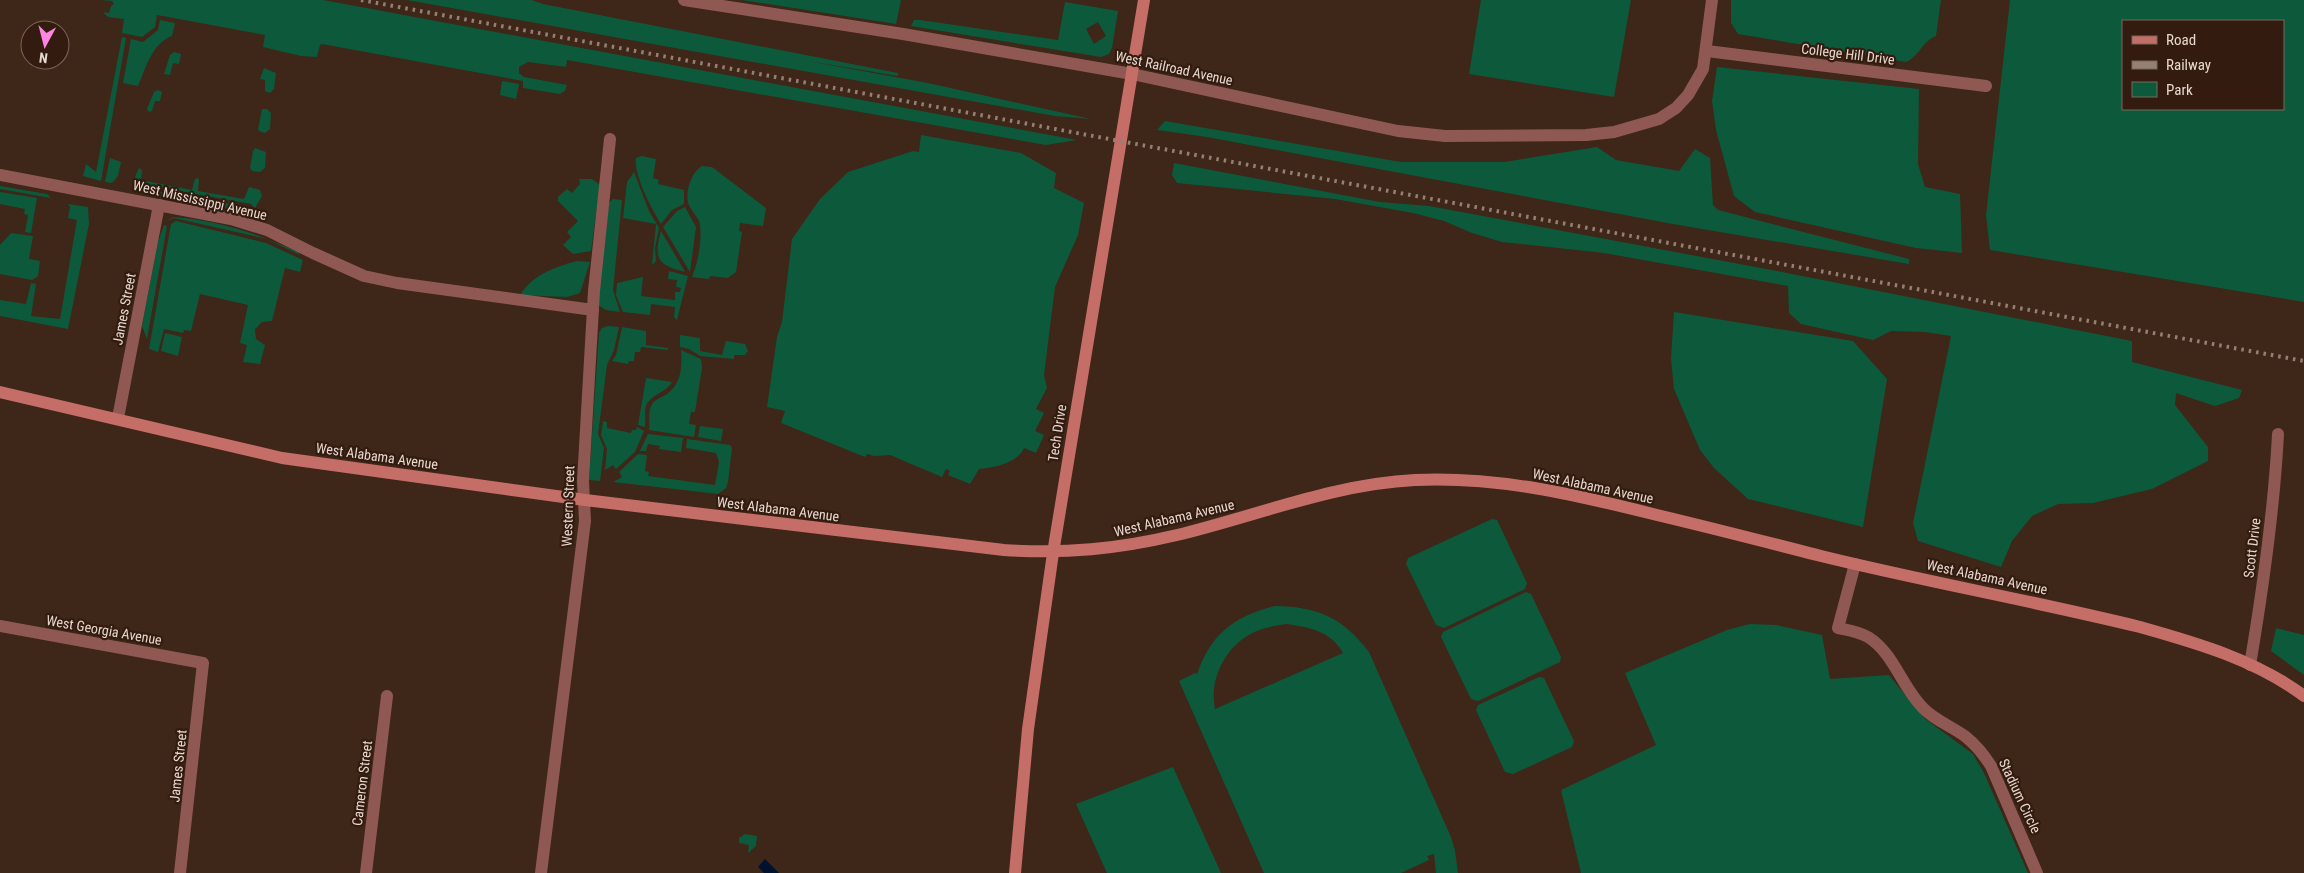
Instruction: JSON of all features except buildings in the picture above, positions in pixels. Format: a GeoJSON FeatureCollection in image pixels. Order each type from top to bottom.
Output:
{"type":"FeatureCollection","features":[{"type":"Feature","properties":{"kind":"main road","name":"Tech Drive"},"geometry":{"type":"LineString","coordinates":[[1015,873],[1028,729],[1053,553],[1144,0]]}},
{"type":"Feature","properties":{"kind":"main road","name":"West Alabama Avenue"},"geometry":{"type":"LineString","coordinates":[[0,392],[118,418],[282,458],[585,500],[952,546],[1053,553],[1114,548],[1148,541],[1315,496],[1345,490],[1414,480],[1515,484],[1577,495],[1855,564],[2131,625],[2185,640],[2250,665],[2274,677],[2304,696]]}},
{"type":"Feature","properties":{"kind":"street","name":"West Railroad Avenue"},"geometry":{"type":"LineString","coordinates":[[684,0],[903,34],[1132,74],[1422,135],[1586,135],[1614,132],[1659,118],[1676,108],[1688,95],[1703,68],[1707,51],[1712,0]]}},
{"type":"Feature","properties":{"kind":"street","name":"College Hill Drive"},"geometry":{"type":"LineString","coordinates":[[1707,51],[1986,86]]}},
{"type":"Feature","properties":{"kind":"street","name":"Western Street"},"geometry":{"type":"LineString","coordinates":[[541,873],[584,521],[585,500],[583,481],[593,310],[610,139]]}},
{"type":"Feature","properties":{"kind":"street","name":"West Mississippi Avenue"},"geometry":{"type":"LineString","coordinates":[[0,175],[231,220],[267,230],[313,254],[364,276],[415,286],[593,310]]}},
{"type":"Feature","properties":{"kind":"street","name":"James Street"},"geometry":{"type":"LineString","coordinates":[[118,418],[159,205]]}},
{"type":"Feature","properties":{"kind":"street","name":"Scott Drive"},"geometry":{"type":"LineString","coordinates":[[2250,665],[2266,565],[2275,486],[2278,434]]}},
{"type":"Feature","properties":{"kind":"street","name":"Stadium Circle"},"geometry":{"type":"LineString","coordinates":[[1855,564],[1838,628],[1866,636],[1877,643],[1925,710],[1966,737],[1985,757],[1999,783],[2037,873]]}},
{"type":"Feature","properties":{"kind":"street","name":"West Georgia Avenue"},"geometry":{"type":"LineString","coordinates":[[0,626],[203,663]]}},
{"type":"Feature","properties":{"kind":"street","name":"James Street"},"geometry":{"type":"LineString","coordinates":[[180,873],[203,663]]}},
{"type":"Feature","properties":{"kind":"street","name":"Cameron Street"},"geometry":{"type":"LineString","coordinates":[[366,873],[387,696]]}},
{"type":"Feature","properties":{"kind":"green space"},"geometry":{"type":"Polygon","coordinates":[[[101,0],[323,0],[1077,140],[1046,145],[567,60],[566,67],[528,62],[519,67],[519,73],[524,77],[567,85],[565,91],[560,94],[523,88],[523,81],[322,44],[320,45],[317,57],[301,56],[263,47],[265,35],[157,15],[155,27],[142,37],[122,33],[124,19],[108,17],[103,12],[109,13],[111,6],[114,4],[112,1],[101,0]]]}},
{"type":"Feature","properties":{"kind":"green space"},"geometry":{"type":"Polygon","coordinates":[[[407,0],[531,0],[543,4],[898,73],[898,76],[802,60],[928,83],[1091,119],[1055,116],[407,0]]]}},
{"type":"Feature","properties":{"kind":"green space"},"geometry":{"type":"Polygon","coordinates":[[[742,0],[901,0],[896,24],[742,0]]]}},
{"type":"Feature","properties":{"kind":"green space"},"geometry":{"type":"Polygon","coordinates":[[[1481,0],[1631,0],[1614,97],[1469,74],[1481,0]]]}},
{"type":"Feature","properties":{"kind":"green space"},"geometry":{"type":"Polygon","coordinates":[[[1731,0],[1941,0],[1936,36],[1906,62],[1738,34],[1731,23],[1731,0]]]}},
{"type":"Feature","properties":{"kind":"green space"},"geometry":{"type":"Polygon","coordinates":[[[2010,0],[2304,0],[2304,302],[1990,250],[1986,215],[2010,0]]]}},
{"type":"Feature","properties":{"kind":"green space"},"geometry":{"type":"Polygon","coordinates":[[[1065,2],[1118,11],[1112,48],[1109,54],[1101,57],[911,26],[914,20],[920,20],[1058,40],[1065,2]],[[1098,22],[1086,29],[1094,44],[1106,36],[1098,22]]]}},
{"type":"Feature","properties":{"kind":"green space"},"geometry":{"type":"Polygon","coordinates":[[[160,20],[175,23],[172,36],[159,44],[147,64],[138,86],[123,83],[131,39],[143,42],[158,30],[160,20]]]}},
{"type":"Feature","properties":{"kind":"green space"},"geometry":{"type":"Polygon","coordinates":[[[122,37],[126,38],[101,181],[83,176],[86,164],[96,172],[122,37]]]}},
{"type":"Feature","properties":{"kind":"green space"},"geometry":{"type":"Polygon","coordinates":[[[174,52],[181,54],[179,64],[173,63],[170,75],[164,74],[170,55],[174,52]]]}},
{"type":"Feature","properties":{"kind":"green space"},"geometry":{"type":"Polygon","coordinates":[[[1717,67],[1919,89],[1918,164],[1925,187],[1960,194],[1962,253],[1916,248],[1755,212],[1734,196],[1716,130],[1712,101],[1717,67]]]}},
{"type":"Feature","properties":{"kind":"green space"},"geometry":{"type":"Polygon","coordinates":[[[264,68],[276,73],[274,89],[270,93],[265,91],[265,80],[260,79],[264,68]]]}},
{"type":"Feature","properties":{"kind":"green space"},"geometry":{"type":"Polygon","coordinates":[[[502,81],[519,84],[516,99],[500,95],[502,81]]]}},
{"type":"Feature","properties":{"kind":"green space"},"geometry":{"type":"Polygon","coordinates":[[[158,90],[162,92],[160,101],[155,101],[152,111],[149,112],[147,109],[154,92],[158,90]]]}},
{"type":"Feature","properties":{"kind":"green space"},"geometry":{"type":"Polygon","coordinates":[[[262,109],[267,109],[271,113],[270,129],[265,133],[258,129],[262,109]]]}},
{"type":"Feature","properties":{"kind":"green space"},"geometry":{"type":"Polygon","coordinates":[[[1165,121],[1401,162],[1504,162],[1597,147],[1616,160],[1679,171],[1695,149],[1710,158],[1713,205],[1718,210],[1909,259],[1909,264],[1673,224],[1207,137],[1157,130],[1165,121]]]}},
{"type":"Feature","properties":{"kind":"green space"},"geometry":{"type":"Polygon","coordinates":[[[921,135],[1021,153],[1056,173],[1054,188],[1084,203],[1078,235],[1055,287],[1044,375],[1047,388],[1036,409],[1044,413],[1035,431],[1044,435],[1036,453],[1024,448],[1011,461],[998,466],[979,469],[970,484],[948,475],[950,471],[946,469],[942,477],[890,455],[874,456],[867,454],[865,457],[781,423],[785,411],[767,407],[777,337],[782,322],[792,239],[820,199],[848,172],[913,151],[919,152],[921,135]]]}},
{"type":"Feature","properties":{"kind":"green space"},"geometry":{"type":"Polygon","coordinates":[[[255,148],[266,152],[265,168],[260,172],[252,171],[250,168],[255,148]]]}},
{"type":"Feature","properties":{"kind":"green space"},"geometry":{"type":"Polygon","coordinates":[[[642,156],[656,159],[653,178],[659,180],[658,184],[684,190],[684,204],[672,210],[661,224],[648,201],[637,173],[636,158],[642,156]]]}},
{"type":"Feature","properties":{"kind":"green space"},"geometry":{"type":"Polygon","coordinates":[[[110,158],[121,162],[118,176],[112,183],[105,182],[110,158]]]}},
{"type":"Feature","properties":{"kind":"green space"},"geometry":{"type":"Polygon","coordinates":[[[1174,163],[1380,202],[1429,206],[1777,271],[2132,341],[2132,362],[2242,390],[2239,398],[2215,406],[2176,393],[2175,405],[2208,447],[2208,461],[2152,489],[2093,503],[2058,504],[2032,516],[2012,541],[2001,567],[1918,541],[1913,523],[1951,336],[1925,332],[1891,331],[1873,340],[1801,324],[1789,313],[1788,286],[1604,253],[1502,242],[1472,233],[1444,221],[1413,213],[1335,199],[1177,183],[1172,175],[1174,163]]]}},
{"type":"Feature","properties":{"kind":"green space"},"geometry":{"type":"Polygon","coordinates":[[[702,166],[712,167],[766,208],[763,226],[740,223],[739,231],[742,232],[736,272],[728,278],[710,276],[709,279],[692,277],[699,252],[700,223],[689,205],[687,195],[692,178],[702,166]]]}},
{"type":"Feature","properties":{"kind":"green space"},"geometry":{"type":"Polygon","coordinates":[[[139,168],[142,170],[141,180],[192,190],[195,179],[198,178],[198,191],[244,199],[249,187],[260,190],[262,196],[255,208],[251,204],[136,183],[135,177],[139,168]]]}},
{"type":"Feature","properties":{"kind":"green space"},"geometry":{"type":"Polygon","coordinates":[[[634,172],[649,211],[659,228],[655,248],[656,261],[652,265],[656,224],[623,218],[627,182],[634,172]]]}},
{"type":"Feature","properties":{"kind":"green space"},"geometry":{"type":"Polygon","coordinates":[[[579,179],[592,179],[600,185],[591,251],[573,254],[563,245],[571,237],[567,232],[578,221],[558,201],[558,197],[567,189],[572,193],[580,184],[579,179]]]}},
{"type":"Feature","properties":{"kind":"green space"},"geometry":{"type":"Polygon","coordinates":[[[0,186],[47,194],[51,198],[0,189],[0,186]]]}},
{"type":"Feature","properties":{"kind":"green space"},"geometry":{"type":"Polygon","coordinates":[[[139,188],[248,207],[252,210],[244,211],[172,199],[157,196],[139,188]]]}},
{"type":"Feature","properties":{"kind":"green space"},"geometry":{"type":"Polygon","coordinates":[[[0,192],[37,198],[31,233],[25,232],[28,215],[24,214],[25,209],[0,204],[0,192]]]}},
{"type":"Feature","properties":{"kind":"green space"},"geometry":{"type":"Polygon","coordinates":[[[613,199],[622,200],[613,290],[620,312],[606,310],[598,305],[609,203],[613,199]]]}},
{"type":"Feature","properties":{"kind":"green space"},"geometry":{"type":"Polygon","coordinates":[[[68,204],[88,207],[89,224],[68,329],[0,316],[0,300],[26,304],[31,283],[36,284],[31,316],[60,319],[77,220],[68,218],[70,207],[68,204]]]}},
{"type":"Feature","properties":{"kind":"green space"},"geometry":{"type":"Polygon","coordinates":[[[685,207],[696,227],[690,272],[663,227],[677,211],[685,207]]]}},
{"type":"Feature","properties":{"kind":"green space"},"geometry":{"type":"Polygon","coordinates":[[[173,217],[206,221],[237,229],[268,239],[283,245],[298,252],[300,255],[267,239],[174,218],[166,221],[173,217]]]}},
{"type":"Feature","properties":{"kind":"green space"},"geometry":{"type":"Polygon","coordinates":[[[176,221],[266,243],[303,260],[300,272],[285,268],[272,321],[262,322],[255,329],[256,339],[265,345],[260,364],[243,362],[247,345],[240,343],[248,305],[200,294],[191,331],[184,330],[183,333],[164,329],[158,352],[149,349],[171,224],[176,221]]]}},
{"type":"Feature","properties":{"kind":"green space"},"geometry":{"type":"Polygon","coordinates":[[[164,225],[167,226],[147,339],[142,326],[158,242],[164,225]]]}},
{"type":"Feature","properties":{"kind":"green space"},"geometry":{"type":"Polygon","coordinates":[[[661,231],[685,272],[669,267],[660,259],[658,248],[661,231]]]}},
{"type":"Feature","properties":{"kind":"green space"},"geometry":{"type":"Polygon","coordinates":[[[11,233],[33,236],[29,259],[40,261],[38,276],[32,280],[0,274],[0,245],[11,233]]]}},
{"type":"Feature","properties":{"kind":"green space"},"geometry":{"type":"Polygon","coordinates":[[[577,261],[590,262],[580,293],[567,297],[520,295],[538,277],[552,269],[577,261]]]}},
{"type":"Feature","properties":{"kind":"green space"},"geometry":{"type":"Polygon","coordinates":[[[669,271],[688,276],[677,320],[674,317],[675,307],[651,304],[650,315],[623,312],[616,295],[617,283],[643,277],[641,296],[675,300],[675,292],[680,292],[681,288],[676,287],[677,280],[668,279],[669,271]]]}},
{"type":"Feature","properties":{"kind":"green space"},"geometry":{"type":"Polygon","coordinates":[[[1674,312],[1853,341],[1887,379],[1863,527],[1748,499],[1714,468],[1700,450],[1674,389],[1671,359],[1674,312]]]}},
{"type":"Feature","properties":{"kind":"green space"},"geometry":{"type":"Polygon","coordinates":[[[608,326],[619,327],[614,350],[607,365],[598,434],[604,448],[600,481],[589,480],[599,333],[602,328],[608,326]]]}},
{"type":"Feature","properties":{"kind":"green space"},"geometry":{"type":"Polygon","coordinates":[[[622,327],[646,331],[646,345],[668,348],[668,350],[641,347],[640,352],[635,352],[634,361],[629,361],[628,364],[612,361],[616,355],[622,327]]]}},
{"type":"Feature","properties":{"kind":"green space"},"geometry":{"type":"Polygon","coordinates":[[[165,333],[182,337],[178,356],[161,351],[165,333]]]}},
{"type":"Feature","properties":{"kind":"green space"},"geometry":{"type":"Polygon","coordinates":[[[680,335],[700,338],[700,351],[722,355],[726,341],[745,344],[748,351],[745,355],[734,355],[734,359],[700,356],[689,349],[680,347],[680,335]]]}},
{"type":"Feature","properties":{"kind":"green space"},"geometry":{"type":"Polygon","coordinates":[[[681,350],[701,359],[702,368],[695,412],[691,412],[689,424],[696,425],[694,437],[649,430],[652,404],[676,385],[681,368],[681,350]]]}},
{"type":"Feature","properties":{"kind":"green space"},"geometry":{"type":"Polygon","coordinates":[[[646,378],[672,382],[666,389],[648,402],[645,409],[645,427],[638,425],[646,378]]]}},
{"type":"Feature","properties":{"kind":"green space"},"geometry":{"type":"Polygon","coordinates":[[[603,421],[607,422],[607,428],[631,433],[637,427],[644,431],[635,452],[616,469],[613,465],[605,470],[607,449],[601,435],[603,421]]]}},
{"type":"Feature","properties":{"kind":"green space"},"geometry":{"type":"Polygon","coordinates":[[[700,426],[723,429],[721,441],[698,437],[700,426]]]}},
{"type":"Feature","properties":{"kind":"green space"},"geometry":{"type":"Polygon","coordinates":[[[648,434],[683,438],[681,452],[659,449],[660,446],[648,444],[646,451],[640,451],[648,434]]]}},
{"type":"Feature","properties":{"kind":"green space"},"geometry":{"type":"Polygon","coordinates":[[[687,439],[730,445],[732,448],[728,482],[726,488],[718,494],[613,482],[622,477],[619,472],[638,454],[647,455],[645,471],[649,472],[648,476],[715,485],[719,462],[716,453],[686,448],[687,439]]]}},
{"type":"Feature","properties":{"kind":"green space"},"geometry":{"type":"Polygon","coordinates":[[[1492,519],[1497,520],[1527,583],[1525,589],[1444,628],[1436,625],[1406,564],[1408,558],[1492,519]]]}},
{"type":"Feature","properties":{"kind":"green space"},"geometry":{"type":"Polygon","coordinates":[[[1526,592],[1531,594],[1561,657],[1560,662],[1478,701],[1471,699],[1441,637],[1443,632],[1526,592]]]}},
{"type":"Feature","properties":{"kind":"green space"},"geometry":{"type":"Polygon","coordinates":[[[1275,606],[1290,607],[1328,616],[1349,630],[1369,652],[1451,837],[1458,873],[1436,873],[1434,854],[1427,856],[1429,860],[1401,873],[1264,873],[1179,681],[1195,673],[1197,674],[1209,648],[1226,629],[1236,621],[1260,610],[1275,606]],[[1286,624],[1258,631],[1240,641],[1232,649],[1220,667],[1217,677],[1214,688],[1215,709],[1343,653],[1326,635],[1319,631],[1286,624]]]}},
{"type":"Feature","properties":{"kind":"green space"},"geometry":{"type":"Polygon","coordinates":[[[1750,624],[1776,625],[1822,635],[1830,679],[1889,675],[1924,718],[1973,754],[1984,773],[2028,873],[1581,873],[1561,790],[1656,745],[1625,673],[1727,630],[1750,624]]]}},
{"type":"Feature","properties":{"kind":"green space"},"geometry":{"type":"Polygon","coordinates":[[[2276,628],[2304,635],[2304,675],[2271,651],[2276,628]]]}},
{"type":"Feature","properties":{"kind":"green space"},"geometry":{"type":"Polygon","coordinates":[[[1539,677],[1544,678],[1574,741],[1572,747],[1513,774],[1505,772],[1476,710],[1478,705],[1539,677]]]}},
{"type":"Feature","properties":{"kind":"green space"},"geometry":{"type":"Polygon","coordinates":[[[1173,767],[1221,873],[1107,873],[1076,804],[1173,767]]]}},
{"type":"Feature","properties":{"kind":"green space"},"geometry":{"type":"Polygon","coordinates":[[[745,834],[757,836],[756,846],[748,853],[749,845],[739,843],[739,838],[745,834]]]}},
{"type":"Feature","properties":{"kind":"water"},"geometry":{"type":"Polygon","coordinates":[[[765,859],[779,873],[764,873],[758,867],[765,859]]]}},
{"type":"Feature","properties":{"kind":"railway"},"geometry":{"type":"LineString","coordinates":[[361,0],[2304,361]]}}]}
